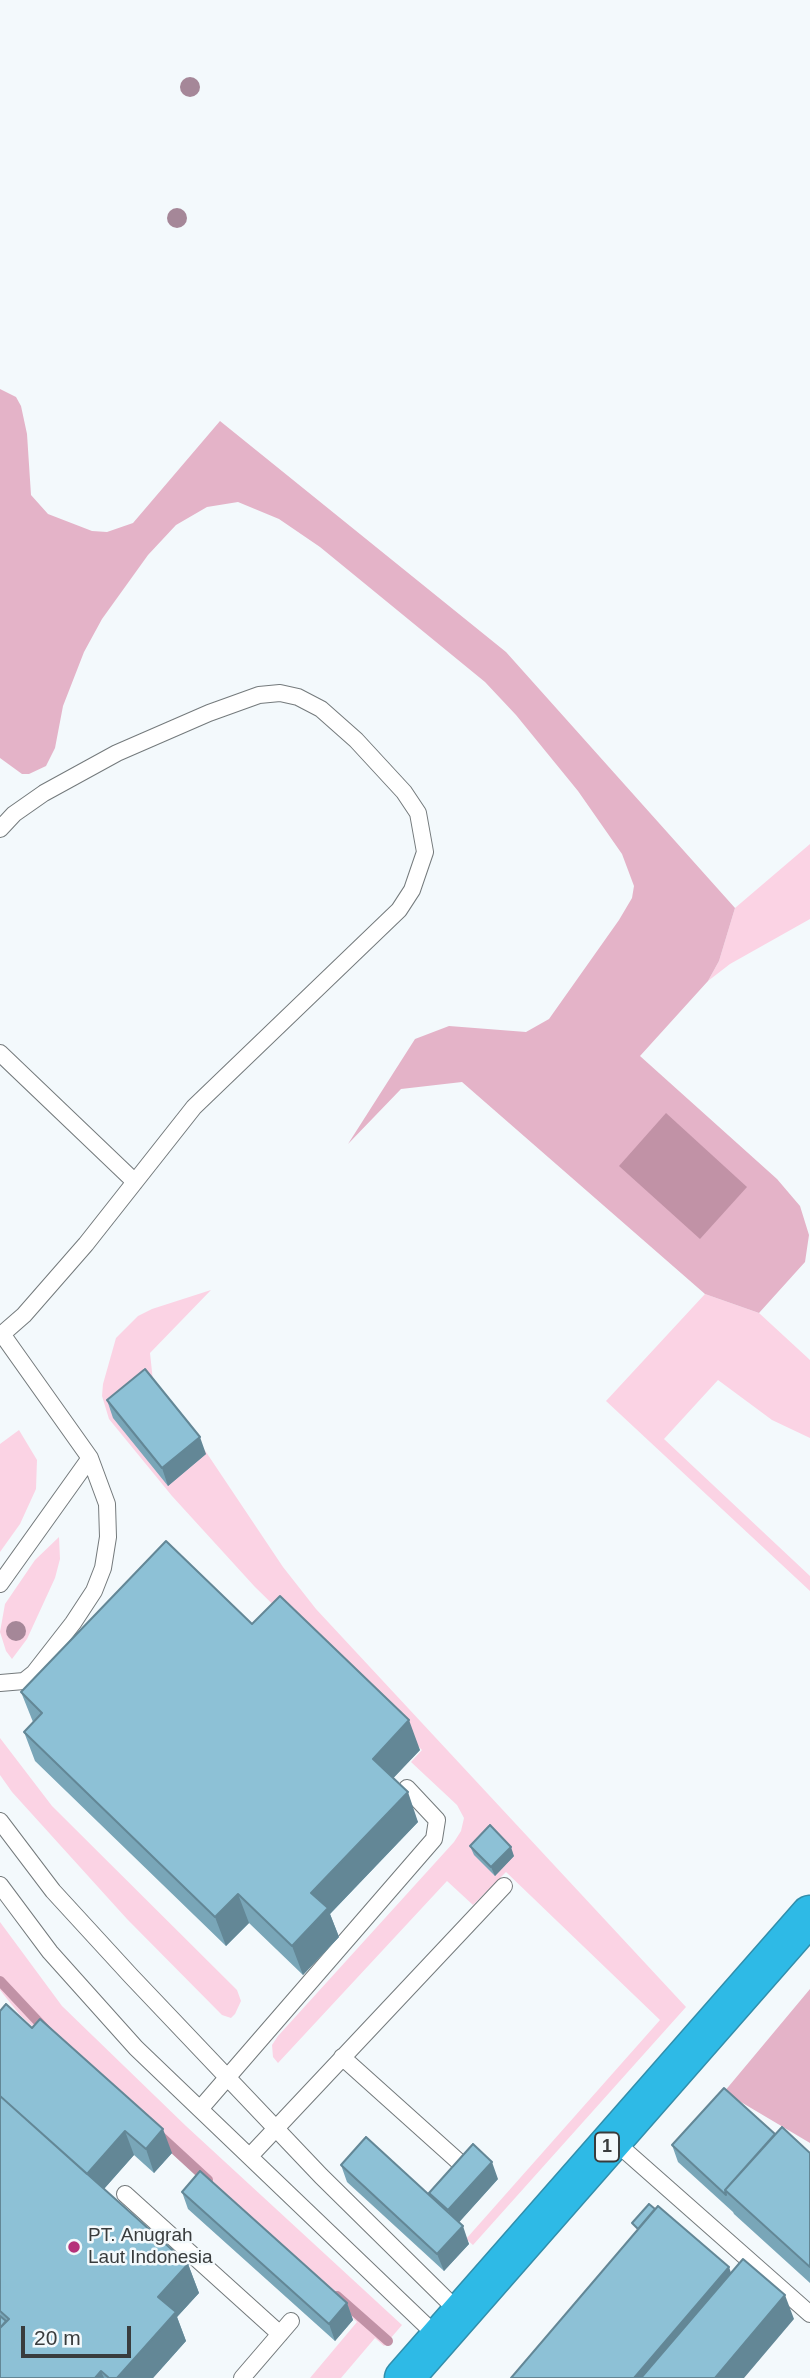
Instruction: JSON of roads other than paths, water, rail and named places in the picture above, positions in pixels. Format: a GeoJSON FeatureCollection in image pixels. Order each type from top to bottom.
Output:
{"type":"FeatureCollection","features":[{"type":"Feature","properties":{"kind":"highway","name":"1"},"geometry":{"type":"LineString","coordinates":[[404,2378],[810,1915]]}},
{"type":"Feature","properties":{"kind":"lane"},"geometry":{"type":"LineString","coordinates":[[0,1684],[24,1681],[34,1673],[74,1623],[94,1591],[103,1568],[108,1536],[107,1504],[90,1458],[1,1335],[24,1315],[86,1244],[194,1107],[227,1072],[399,910],[412,890],[425,852],[418,813],[404,792],[372,757],[321,709],[298,697],[280,693],[259,695],[209,713],[117,753],[44,793],[1,824]]}},
{"type":"Feature","properties":{"kind":"lane"},"geometry":{"type":"LineString","coordinates":[[0,1053],[135,1182]]}},
{"type":"Feature","properties":{"kind":"lane"},"geometry":{"type":"LineString","coordinates":[[0,1584],[90,1458]]}},
{"type":"Feature","properties":{"kind":"lane"},"geometry":{"type":"LineString","coordinates":[[200,2109],[434,1839],[437,1820],[407,1788]]}},
{"type":"Feature","properties":{"kind":"lane"},"geometry":{"type":"LineString","coordinates":[[0,1821],[53,1891],[276,2128],[449,2326]]}},
{"type":"Feature","properties":{"kind":"lane"},"geometry":{"type":"LineString","coordinates":[[0,1885],[94,2005],[250,2156],[449,2326]]}},
{"type":"Feature","properties":{"kind":"lane"},"geometry":{"type":"LineString","coordinates":[[250,2156],[504,1886]]}},
{"type":"Feature","properties":{"kind":"lane"},"geometry":{"type":"LineString","coordinates":[[342,2057],[459,2162]]}},
{"type":"Feature","properties":{"kind":"lane"},"geometry":{"type":"LineString","coordinates":[[613,2140],[810,2314]]}},
{"type":"Feature","properties":{"kind":"lane"},"geometry":{"type":"LineString","coordinates":[[125,2194],[279,2334]]}},
{"type":"Feature","properties":{"kind":"lane"},"geometry":{"type":"LineString","coordinates":[[242,2378],[291,2321]]}},
{"type":"Feature","properties":{"kind":"waterway"},"geometry":{"type":"LineString","coordinates":[[0,1981],[46,2030]]}},
{"type":"Feature","properties":{"kind":"waterway"},"geometry":{"type":"LineString","coordinates":[[158,2134],[208,2180]]}},
{"type":"Feature","properties":{"kind":"waterway"},"geometry":{"type":"LineString","coordinates":[[337,2296],[388,2341]]}},
{"type":"Feature","properties":{"kind":"place","name":"PT. Anugrah Laut Indonesia"},"geometry":{"type":"Point","coordinates":[74,2247]}}]}
